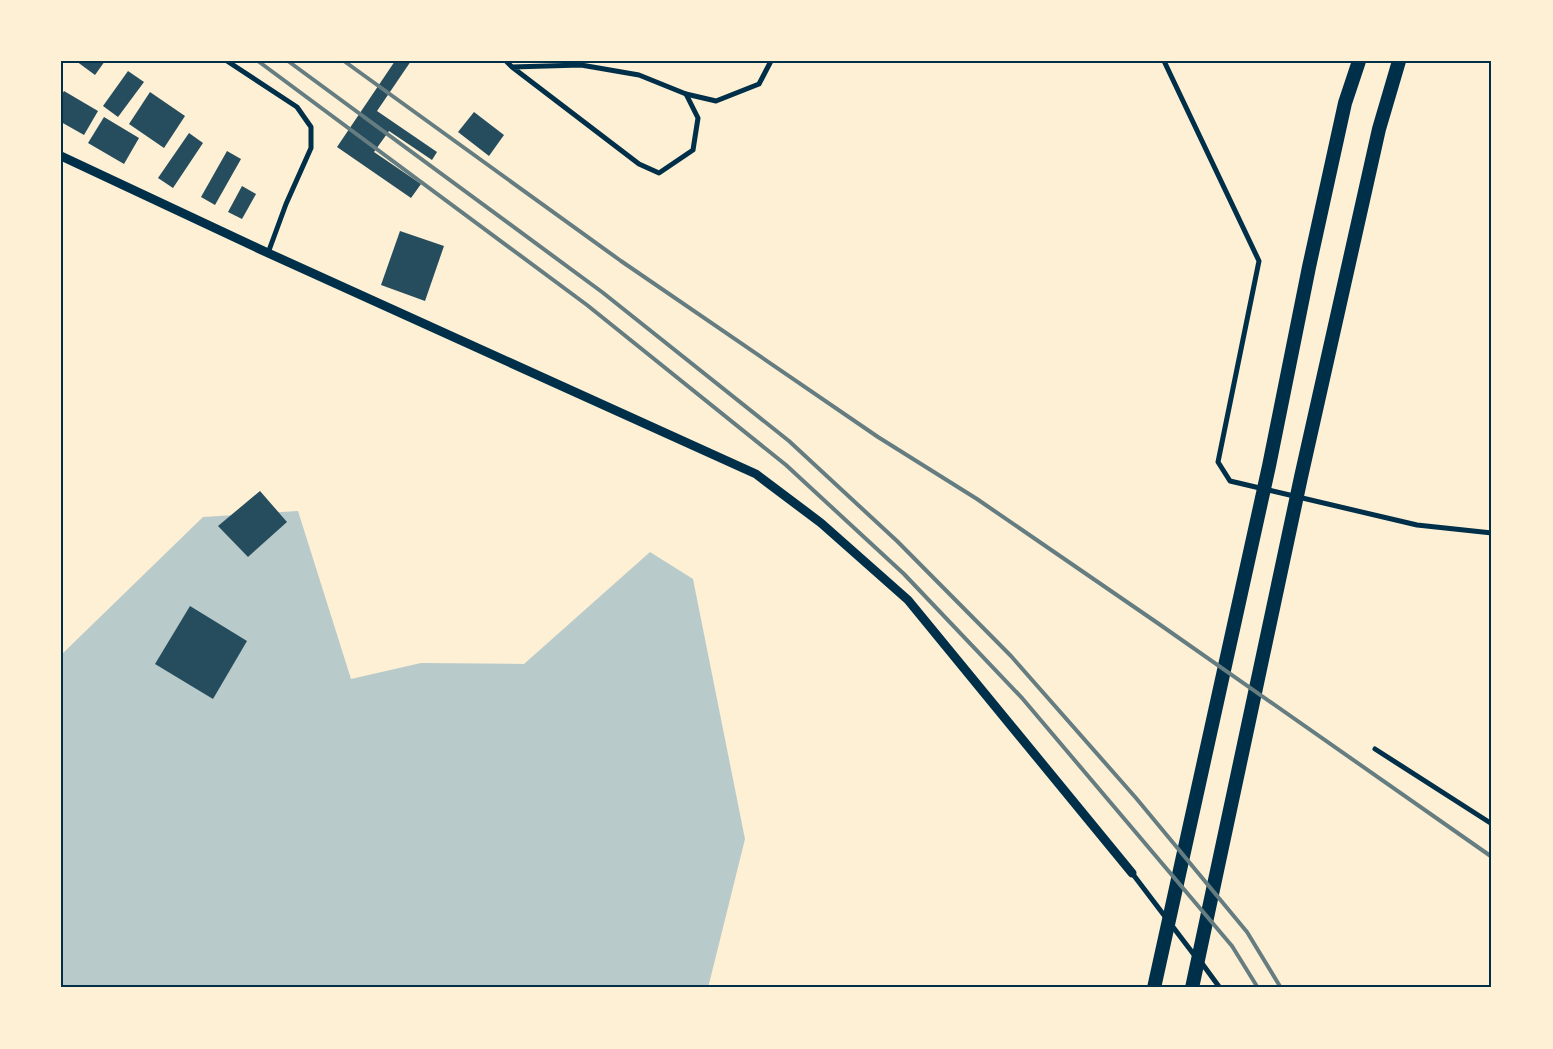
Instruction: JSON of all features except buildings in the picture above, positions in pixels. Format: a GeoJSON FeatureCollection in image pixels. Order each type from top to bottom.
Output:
{"type":"FeatureCollection","features":[{"type":"Feature","properties":{"kind":"highway"},"geometry":{"type":"LineString","coordinates":[[1154,988],[1270,466],[1307,277],[1343,112],[1359,61]]}},
{"type":"Feature","properties":{"kind":"highway"},"geometry":{"type":"LineString","coordinates":[[1193,985],[1301,477],[1379,129],[1399,61]]}},
{"type":"Feature","properties":{"kind":"street"},"geometry":{"type":"LineString","coordinates":[[227,61],[297,107],[311,126],[311,148],[286,204],[268,253]]}},
{"type":"Feature","properties":{"kind":"street"},"geometry":{"type":"LineString","coordinates":[[506,61],[639,164],[659,173],[693,150],[698,118],[686,94]]}},
{"type":"Feature","properties":{"kind":"street"},"geometry":{"type":"LineString","coordinates":[[512,66],[581,65],[640,75],[686,94],[716,101],[759,84],[771,61]]}},
{"type":"Feature","properties":{"kind":"street"},"geometry":{"type":"LineString","coordinates":[[1164,61],[1259,262],[1218,462],[1230,480],[1417,525],[1492,534]]}},
{"type":"Feature","properties":{"kind":"street"},"geometry":{"type":"LineString","coordinates":[[61,156],[268,253],[756,474],[821,523],[908,600],[1132,873],[1220,988]]}},
{"type":"Feature","properties":{"kind":"street"},"geometry":{"type":"LineString","coordinates":[[1375,749],[1492,824]]}},
{"type":"Feature","properties":{"kind":"shaded area"},"geometry":{"type":"Polygon","coordinates":[[[298,511],[351,679],[421,663],[524,664],[650,552],[693,579],[745,839],[708,988],[61,988],[61,655],[203,517],[298,511]]]}},
{"type":"Feature","properties":{"kind":"railway"},"geometry":{"type":"LineString","coordinates":[[258,61],[587,305],[786,465],[904,574],[1022,698],[1232,946],[1258,988]]}},
{"type":"Feature","properties":{"kind":"railway"},"geometry":{"type":"LineString","coordinates":[[288,61],[602,292],[789,441],[897,541],[1011,656],[1136,798],[1247,932],[1281,988]]}},
{"type":"Feature","properties":{"kind":"railway"},"geometry":{"type":"LineString","coordinates":[[344,61],[621,261],[878,437],[977,499],[1492,857]]}}]}
